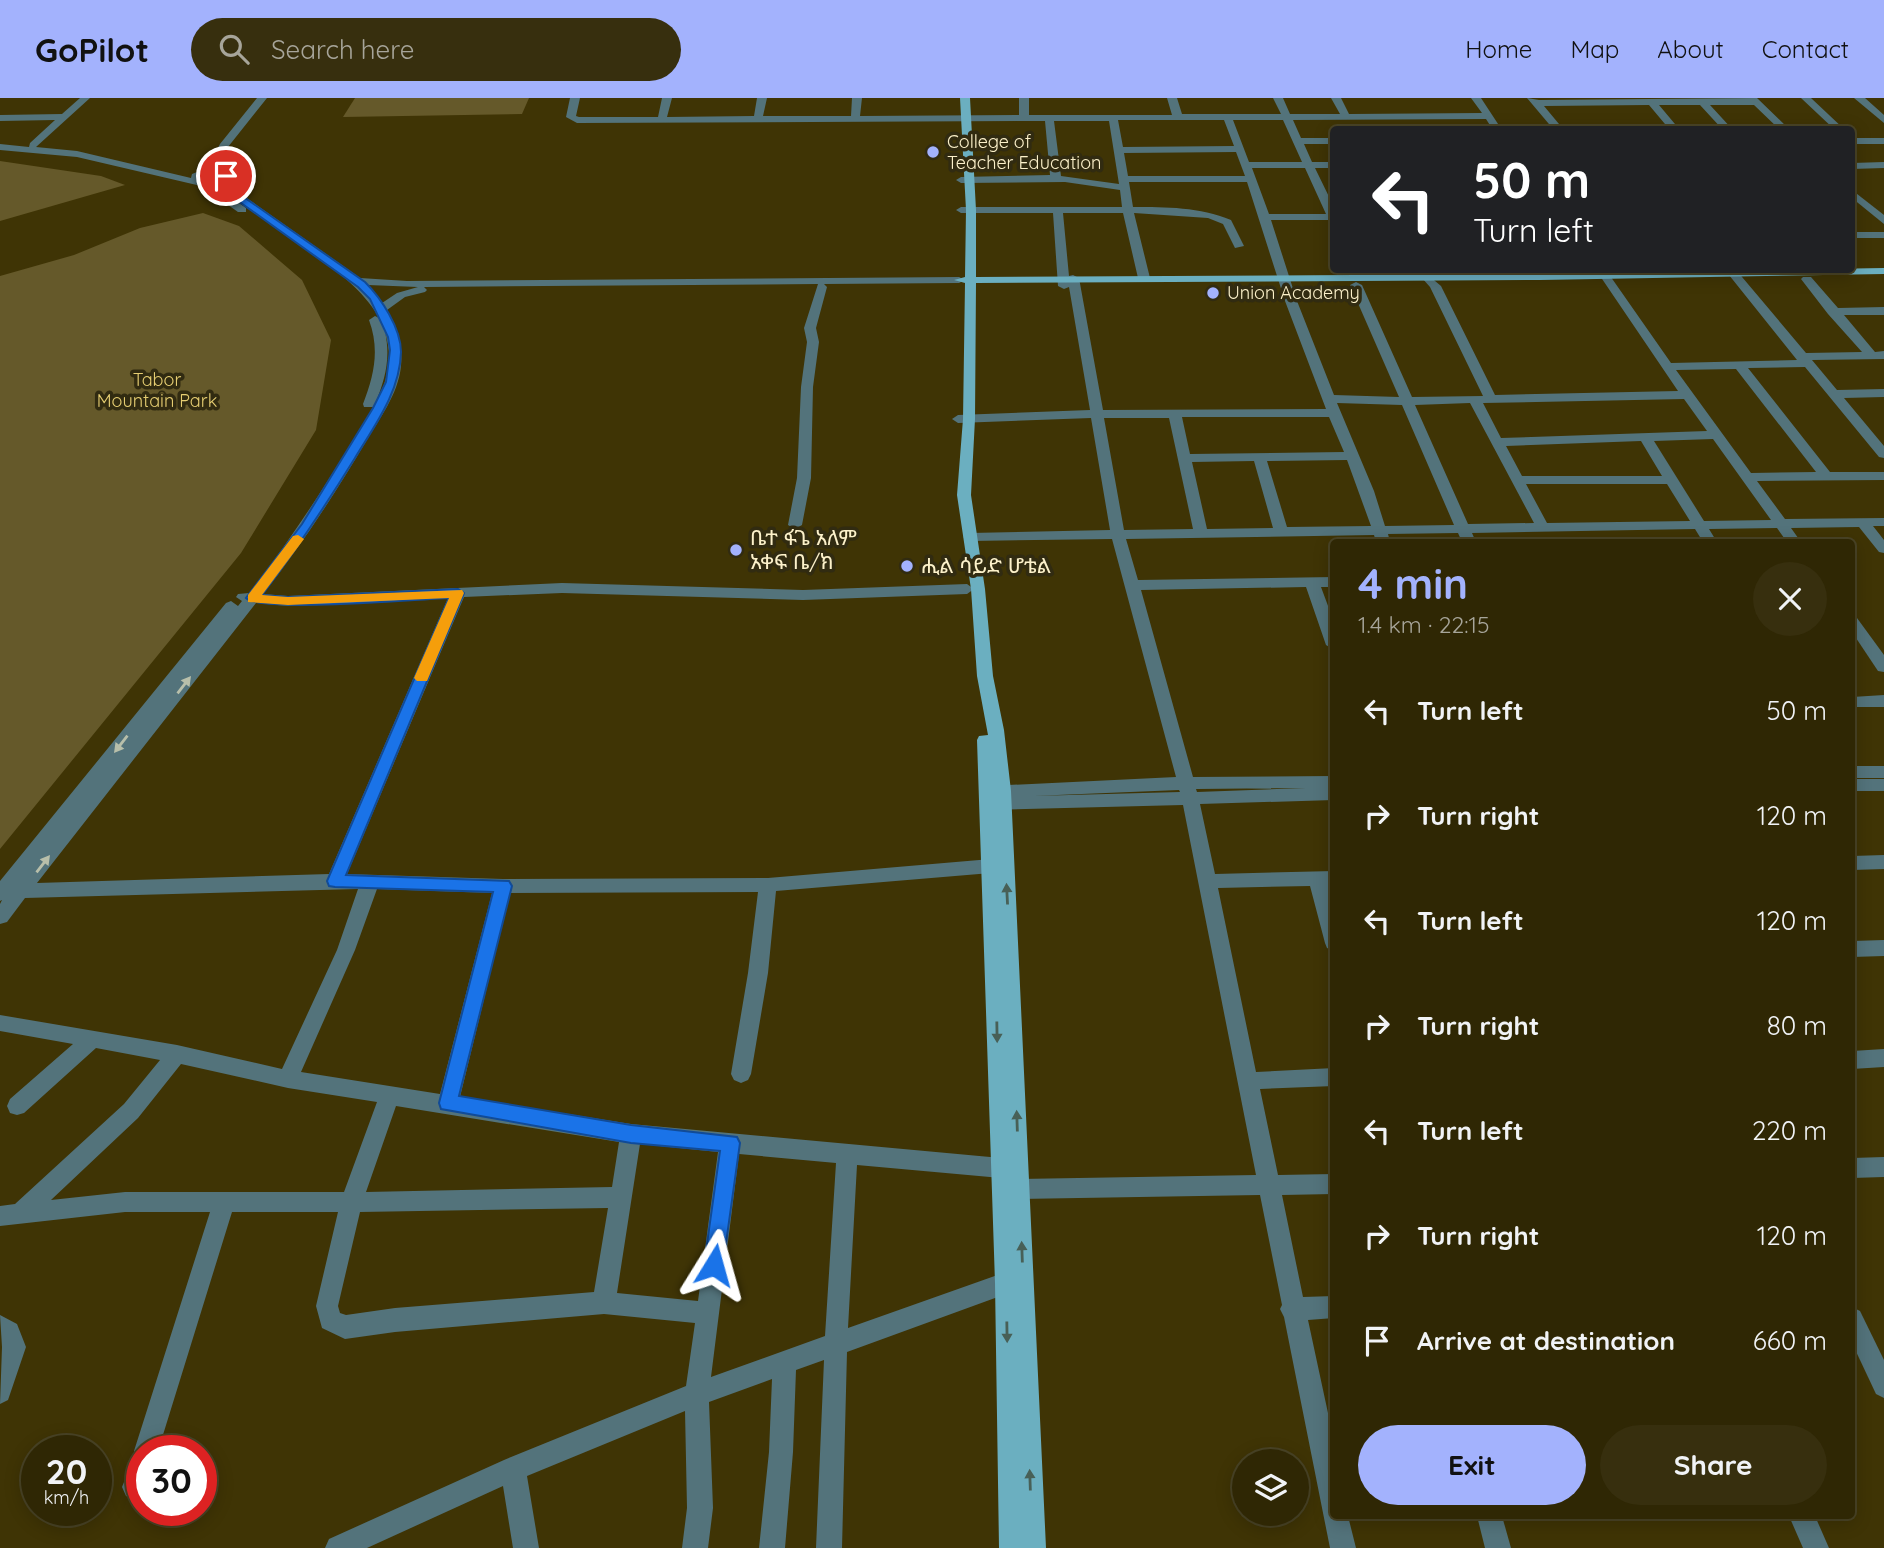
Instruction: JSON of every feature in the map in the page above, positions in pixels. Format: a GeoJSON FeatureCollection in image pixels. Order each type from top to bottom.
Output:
{"type":"FeatureCollection","features":[{"type":"Feature","properties":{"kind":"main road"},"geometry":{"type":"LineString","coordinates":[[958,98],[966,180],[964,495],[985,676],[996,730],[990,866],[1006,1283],[1012,1548]]}},
{"type":"Feature","properties":{"kind":"main road"},"geometry":{"type":"LineString","coordinates":[[962,119],[965,98]]}},
{"type":"Feature","properties":{"kind":"main road"},"geometry":{"type":"LineString","coordinates":[[1855,270],[1884,271]]}},
{"type":"Feature","properties":{"kind":"main road"},"geometry":{"type":"LineString","coordinates":[[1432,282],[1537,273],[1607,277]]}},
{"type":"Feature","properties":{"kind":"main road"},"geometry":{"type":"LineString","coordinates":[[1736,277],[1799,273]]}},
{"type":"Feature","properties":{"kind":"main road"},"geometry":{"type":"LineString","coordinates":[[965,283],[1285,282],[1358,278],[1432,282],[1607,277],[1884,278]]}},
{"type":"Feature","properties":{"kind":"main road"},"geometry":{"type":"LineString","coordinates":[[1068,282],[1144,278],[1285,282]]}},
{"type":"Feature","properties":{"kind":"main road"},"geometry":{"type":"LineString","coordinates":[[964,419],[954,495],[967,589],[974,677],[995,798],[1019,1189],[1032,1548]]}},
{"type":"Feature","properties":{"kind":"street"},"geometry":{"type":"LineString","coordinates":[[33,145],[85,98]]}},
{"type":"Feature","properties":{"kind":"street"},"geometry":{"type":"LineString","coordinates":[[204,177],[223,146],[262,98]]}},
{"type":"Feature","properties":{"kind":"street"},"geometry":{"type":"LineString","coordinates":[[0,917],[246,597],[379,408],[391,382],[396,350],[393,337],[374,298],[356,281],[237,196],[225,174],[239,138],[271,98]]}},
{"type":"Feature","properties":{"kind":"street"},"geometry":{"type":"LineString","coordinates":[[575,98],[570,117],[573,119],[1486,116]]}},
{"type":"Feature","properties":{"kind":"street"},"geometry":{"type":"LineString","coordinates":[[662,120],[667,98]]}},
{"type":"Feature","properties":{"kind":"street"},"geometry":{"type":"LineString","coordinates":[[758,119],[762,98]]}},
{"type":"Feature","properties":{"kind":"street"},"geometry":{"type":"LineString","coordinates":[[855,119],[857,98]]}},
{"type":"Feature","properties":{"kind":"street"},"geometry":{"type":"LineString","coordinates":[[1024,98],[1024,118]]}},
{"type":"Feature","properties":{"kind":"street"},"geometry":{"type":"LineString","coordinates":[[1172,98],[1178,118]]}},
{"type":"Feature","properties":{"kind":"street"},"geometry":{"type":"LineString","coordinates":[[1278,98],[1330,211]]}},
{"type":"Feature","properties":{"kind":"street"},"geometry":{"type":"LineString","coordinates":[[1336,98],[1346,116]]}},
{"type":"Feature","properties":{"kind":"street"},"geometry":{"type":"LineString","coordinates":[[1476,98],[1495,126]]}},
{"type":"Feature","properties":{"kind":"street"},"geometry":{"type":"LineString","coordinates":[[1806,98],[1837,126]]}},
{"type":"Feature","properties":{"kind":"street"},"geometry":{"type":"LineString","coordinates":[[1861,99],[1884,101]]}},
{"type":"Feature","properties":{"kind":"street"},"geometry":{"type":"LineString","coordinates":[[1861,99],[1884,120]]}},
{"type":"Feature","properties":{"kind":"street"},"geometry":{"type":"LineString","coordinates":[[1649,100],[1672,126]]}},
{"type":"Feature","properties":{"kind":"street"},"geometry":{"type":"LineString","coordinates":[[1535,101],[1649,100],[1703,103],[1755,100],[1782,126]]}},
{"type":"Feature","properties":{"kind":"street"},"geometry":{"type":"LineString","coordinates":[[1535,101],[1557,126]]}},
{"type":"Feature","properties":{"kind":"street"},"geometry":{"type":"LineString","coordinates":[[1703,103],[1725,126]]}},
{"type":"Feature","properties":{"kind":"street"},"geometry":{"type":"LineString","coordinates":[[1395,116],[1400,126]]}},
{"type":"Feature","properties":{"kind":"street"},"geometry":{"type":"LineString","coordinates":[[0,118],[64,117]]}},
{"type":"Feature","properties":{"kind":"street"},"geometry":{"type":"LineString","coordinates":[[1049,118],[1056,180]]}},
{"type":"Feature","properties":{"kind":"street"},"geometry":{"type":"LineString","coordinates":[[1113,118],[1128,210],[1144,278]]}},
{"type":"Feature","properties":{"kind":"street"},"geometry":{"type":"LineString","coordinates":[[1228,118],[1265,218],[1285,282],[1331,406],[1367,491],[1381,536]]}},
{"type":"Feature","properties":{"kind":"street"},"geometry":{"type":"LineString","coordinates":[[1298,141],[1330,141]]}},
{"type":"Feature","properties":{"kind":"street"},"geometry":{"type":"LineString","coordinates":[[1855,141],[1884,141]]}},
{"type":"Feature","properties":{"kind":"street"},"geometry":{"type":"LineString","coordinates":[[0,145],[77,154],[204,177],[225,174]]}},
{"type":"Feature","properties":{"kind":"street"},"geometry":{"type":"LineString","coordinates":[[0,145],[33,145],[104,153],[204,177],[354,292],[371,312],[379,329],[383,368],[365,413],[316,501]]}},
{"type":"Feature","properties":{"kind":"street"},"geometry":{"type":"LineString","coordinates":[[1119,150],[1240,149]]}},
{"type":"Feature","properties":{"kind":"street"},"geometry":{"type":"LineString","coordinates":[[1246,165],[1330,165]]}},
{"type":"Feature","properties":{"kind":"street"},"geometry":{"type":"LineString","coordinates":[[1855,166],[1883,167]]}},
{"type":"Feature","properties":{"kind":"street"},"geometry":{"type":"LineString","coordinates":[[966,180],[1056,180],[1125,184],[1251,179]]}},
{"type":"Feature","properties":{"kind":"street"},"geometry":{"type":"LineString","coordinates":[[1321,191],[1330,190]]}},
{"type":"Feature","properties":{"kind":"street"},"geometry":{"type":"LineString","coordinates":[[1855,196],[1884,221]]}},
{"type":"Feature","properties":{"kind":"street"},"geometry":{"type":"LineString","coordinates":[[966,210],[1163,210],[1218,217],[1230,226],[1239,246]]}},
{"type":"Feature","properties":{"kind":"street"},"geometry":{"type":"LineString","coordinates":[[1058,211],[1068,282],[1098,414],[1118,534],[1189,790],[1330,1485]]}},
{"type":"Feature","properties":{"kind":"street"},"geometry":{"type":"LineString","coordinates":[[1265,218],[1330,218]]}},
{"type":"Feature","properties":{"kind":"street"},"geometry":{"type":"LineString","coordinates":[[1855,235],[1884,235]]}},
{"type":"Feature","properties":{"kind":"street"},"geometry":{"type":"LineString","coordinates":[[1607,277],[1667,367],[1792,539]]}},
{"type":"Feature","properties":{"kind":"street"},"geometry":{"type":"LineString","coordinates":[[1736,277],[1884,454]]}},
{"type":"Feature","properties":{"kind":"street"},"geometry":{"type":"LineString","coordinates":[[1358,278],[1405,401],[1465,536]]}},
{"type":"Feature","properties":{"kind":"street"},"geometry":{"type":"LineString","coordinates":[[1807,279],[1832,312],[1877,355]]}},
{"type":"Feature","properties":{"kind":"street"},"geometry":{"type":"LineString","coordinates":[[356,281],[477,287],[821,287],[965,283]]}},
{"type":"Feature","properties":{"kind":"street"},"geometry":{"type":"LineString","coordinates":[[1432,282],[1491,399]]}},
{"type":"Feature","properties":{"kind":"street"},"geometry":{"type":"LineString","coordinates":[[381,309],[410,292],[477,287],[965,283]]}},
{"type":"Feature","properties":{"kind":"street"},"geometry":{"type":"LineString","coordinates":[[795,525],[804,478],[807,387],[813,342],[810,328],[821,287]]}},
{"type":"Feature","properties":{"kind":"street"},"geometry":{"type":"LineString","coordinates":[[1832,312],[1884,311]]}},
{"type":"Feature","properties":{"kind":"street"},"geometry":{"type":"LineString","coordinates":[[1667,367],[1739,365],[1877,355]]}},
{"type":"Feature","properties":{"kind":"street"},"geometry":{"type":"LineString","coordinates":[[1739,365],[1827,477]]}},
{"type":"Feature","properties":{"kind":"street"},"geometry":{"type":"LineString","coordinates":[[1833,394],[1884,393]]}},
{"type":"Feature","properties":{"kind":"street"},"geometry":{"type":"LineString","coordinates":[[964,419],[1175,414],[1405,401],[1687,394]]}},
{"type":"Feature","properties":{"kind":"street"},"geometry":{"type":"LineString","coordinates":[[1474,399],[1543,528]]}},
{"type":"Feature","properties":{"kind":"street"},"geometry":{"type":"LineString","coordinates":[[1175,414],[1201,535]]}},
{"type":"Feature","properties":{"kind":"street"},"geometry":{"type":"LineString","coordinates":[[1866,433],[1884,432]]}},
{"type":"Feature","properties":{"kind":"street"},"geometry":{"type":"LineString","coordinates":[[1497,442],[1716,435]]}},
{"type":"Feature","properties":{"kind":"street"},"geometry":{"type":"LineString","coordinates":[[1644,436],[1708,539]]}},
{"type":"Feature","properties":{"kind":"street"},"geometry":{"type":"LineString","coordinates":[[1185,458],[1351,456]]}},
{"type":"Feature","properties":{"kind":"street"},"geometry":{"type":"LineString","coordinates":[[1259,457],[1282,533]]}},
{"type":"Feature","properties":{"kind":"street"},"geometry":{"type":"LineString","coordinates":[[1747,477],[1884,476]]}},
{"type":"Feature","properties":{"kind":"street"},"geometry":{"type":"LineString","coordinates":[[1518,480],[1671,480]]}},
{"type":"Feature","properties":{"kind":"street"},"geometry":{"type":"LineString","coordinates":[[970,537],[1282,533],[1465,536],[1543,528],[1884,522]]}},
{"type":"Feature","properties":{"kind":"street"},"geometry":{"type":"LineString","coordinates":[[1863,523],[1884,550]]}},
{"type":"Feature","properties":{"kind":"street"},"geometry":{"type":"LineString","coordinates":[[1132,585],[1330,582]]}},
{"type":"Feature","properties":{"kind":"street"},"geometry":{"type":"LineString","coordinates":[[1312,583],[1330,634]]}},
{"type":"Feature","properties":{"kind":"street"},"geometry":{"type":"LineString","coordinates":[[246,597],[288,601],[630,589],[803,595],[967,589]]}},
{"type":"Feature","properties":{"kind":"street"},"geometry":{"type":"LineString","coordinates":[[335,881],[458,593]]}},
{"type":"Feature","properties":{"kind":"street"},"geometry":{"type":"LineString","coordinates":[[0,894],[246,597]]}},
{"type":"Feature","properties":{"kind":"street"},"geometry":{"type":"LineString","coordinates":[[1858,641],[1884,640]]}},
{"type":"Feature","properties":{"kind":"street"},"geometry":{"type":"LineString","coordinates":[[1858,641],[1884,667]]}},
{"type":"Feature","properties":{"kind":"street"},"geometry":{"type":"LineString","coordinates":[[1855,702],[1884,701]]}},
{"type":"Feature","properties":{"kind":"street"},"geometry":{"type":"LineString","coordinates":[[1855,772],[1884,772]]}},
{"type":"Feature","properties":{"kind":"street"},"geometry":{"type":"LineString","coordinates":[[995,798],[1330,782]]}},
{"type":"Feature","properties":{"kind":"street"},"geometry":{"type":"LineString","coordinates":[[1855,785],[1884,785]]}},
{"type":"Feature","properties":{"kind":"street"},"geometry":{"type":"LineString","coordinates":[[1189,790],[1330,794]]}},
{"type":"Feature","properties":{"kind":"street"},"geometry":{"type":"LineString","coordinates":[[1855,863],[1884,862]]}},
{"type":"Feature","properties":{"kind":"street"},"geometry":{"type":"LineString","coordinates":[[22,891],[335,881],[503,886],[768,885],[990,866]]}},
{"type":"Feature","properties":{"kind":"street"},"geometry":{"type":"LineString","coordinates":[[1208,881],[1325,878],[1330,914]]}},
{"type":"Feature","properties":{"kind":"street"},"geometry":{"type":"LineString","coordinates":[[288,1079],[346,950],[365,901],[368,882]]}},
{"type":"Feature","properties":{"kind":"street"},"geometry":{"type":"LineString","coordinates":[[741,1074],[758,973],[768,885]]}},
{"type":"Feature","properties":{"kind":"street"},"geometry":{"type":"LineString","coordinates":[[448,1103],[503,886]]}},
{"type":"Feature","properties":{"kind":"street"},"geometry":{"type":"LineString","coordinates":[[1855,949],[1884,948]]}},
{"type":"Feature","properties":{"kind":"street"},"geometry":{"type":"LineString","coordinates":[[0,1023],[177,1054],[288,1079],[631,1134],[1001,1168]]}},
{"type":"Feature","properties":{"kind":"street"},"geometry":{"type":"LineString","coordinates":[[17,1106],[93,1039]]}},
{"type":"Feature","properties":{"kind":"street"},"geometry":{"type":"LineString","coordinates":[[9,1216],[131,1111],[177,1054]]}},
{"type":"Feature","properties":{"kind":"street"},"geometry":{"type":"LineString","coordinates":[[1855,1060],[1884,1058]]}},
{"type":"Feature","properties":{"kind":"street"},"geometry":{"type":"LineString","coordinates":[[1248,1081],[1330,1077]]}},
{"type":"Feature","properties":{"kind":"street"},"geometry":{"type":"LineString","coordinates":[[390,1094],[351,1202],[327,1306],[330,1320],[345,1327],[395,1320],[604,1303],[708,1313]]}},
{"type":"Feature","properties":{"kind":"street"},"geometry":{"type":"LineString","coordinates":[[604,1303],[631,1134]]}},
{"type":"Feature","properties":{"kind":"street"},"geometry":{"type":"LineString","coordinates":[[695,1548],[700,1508],[697,1394],[730,1143]]}},
{"type":"Feature","properties":{"kind":"street"},"geometry":{"type":"LineString","coordinates":[[830,1548],[836,1343],[847,1154]]}},
{"type":"Feature","properties":{"kind":"street"},"geometry":{"type":"LineString","coordinates":[[1855,1168],[1884,1167]]}},
{"type":"Feature","properties":{"kind":"street"},"geometry":{"type":"LineString","coordinates":[[1019,1189],[1330,1184]]}},
{"type":"Feature","properties":{"kind":"street"},"geometry":{"type":"LineString","coordinates":[[9,1216],[125,1202],[351,1202],[622,1197]]}},
{"type":"Feature","properties":{"kind":"street"},"geometry":{"type":"LineString","coordinates":[[151,1435],[224,1202]]}},
{"type":"Feature","properties":{"kind":"street"},"geometry":{"type":"LineString","coordinates":[[338,1548],[513,1469],[697,1394],[1006,1283]]}},
{"type":"Feature","properties":{"kind":"street"},"geometry":{"type":"LineString","coordinates":[[1293,1309],[1330,1307]]}},
{"type":"Feature","properties":{"kind":"street"},"geometry":{"type":"LineString","coordinates":[[1855,1325],[1884,1386]]}},
{"type":"Feature","properties":{"kind":"street"},"geometry":{"type":"LineString","coordinates":[[0,1327],[9,1332],[14,1347],[0,1392]]}},
{"type":"Feature","properties":{"kind":"street"},"geometry":{"type":"LineString","coordinates":[[772,1548],[781,1452],[784,1364]]}},
{"type":"Feature","properties":{"kind":"street"},"geometry":{"type":"LineString","coordinates":[[513,1469],[526,1548]]}},
{"type":"Feature","properties":{"kind":"street"},"geometry":{"type":"LineString","coordinates":[[1337,1519],[1343,1548]]}},
{"type":"Feature","properties":{"kind":"street"},"geometry":{"type":"LineString","coordinates":[[1491,1519],[1499,1548]]}},
{"type":"Feature","properties":{"kind":"street"},"geometry":{"type":"LineString","coordinates":[[1803,1519],[1816,1548]]}},
{"type":"Feature","properties":{"kind":"green space"},"geometry":{"type":"Polygon","coordinates":[[[355,98],[529,98],[522,114],[343,117],[355,98]]]}},
{"type":"Feature","properties":{"kind":"green space"},"geometry":{"type":"Polygon","coordinates":[[[0,161],[101,176],[125,185],[0,221],[0,161]]]}},
{"type":"Feature","properties":{"kind":"green space","name":"Tabor Mountain Park"},"geometry":{"type":"Polygon","coordinates":[[[203,213],[239,226],[302,280],[331,340],[316,430],[241,553],[0,849],[0,276],[74,255],[140,228],[203,213]]]}},
{"type":"Feature","properties":{"kind":"slow traffic"},"geometry":{"type":"LineString","coordinates":[[298,539],[253,598],[288,601],[458,593],[422,678]]}},
{"type":"Feature","properties":{"kind":"place","name":"College of Teacher Education"},"geometry":{"type":"Point","coordinates":[933,152]}},
{"type":"Feature","properties":{"kind":"place","name":"Union Academy"},"geometry":{"type":"Point","coordinates":[1213,293]}},
{"type":"Feature","properties":{"kind":"place","name":"ቤተ ፋጌ አለም አቀፍ ቤ/ክ"},"geometry":{"type":"Point","coordinates":[736,550]}},
{"type":"Feature","properties":{"kind":"place","name":"ሒል ሳይድ ሆቴል"},"geometry":{"type":"Point","coordinates":[907,566]}},
{"type":"Feature","properties":{"kind":"route"},"geometry":{"type":"LineString","coordinates":[[226,176],[237,196],[247,204],[361,284],[374,298],[384,316],[396,350],[391,382],[379,408],[323,502],[253,598],[288,601],[458,593],[335,881],[503,886],[448,1103],[631,1134],[730,1143],[714,1265]]}}]}
